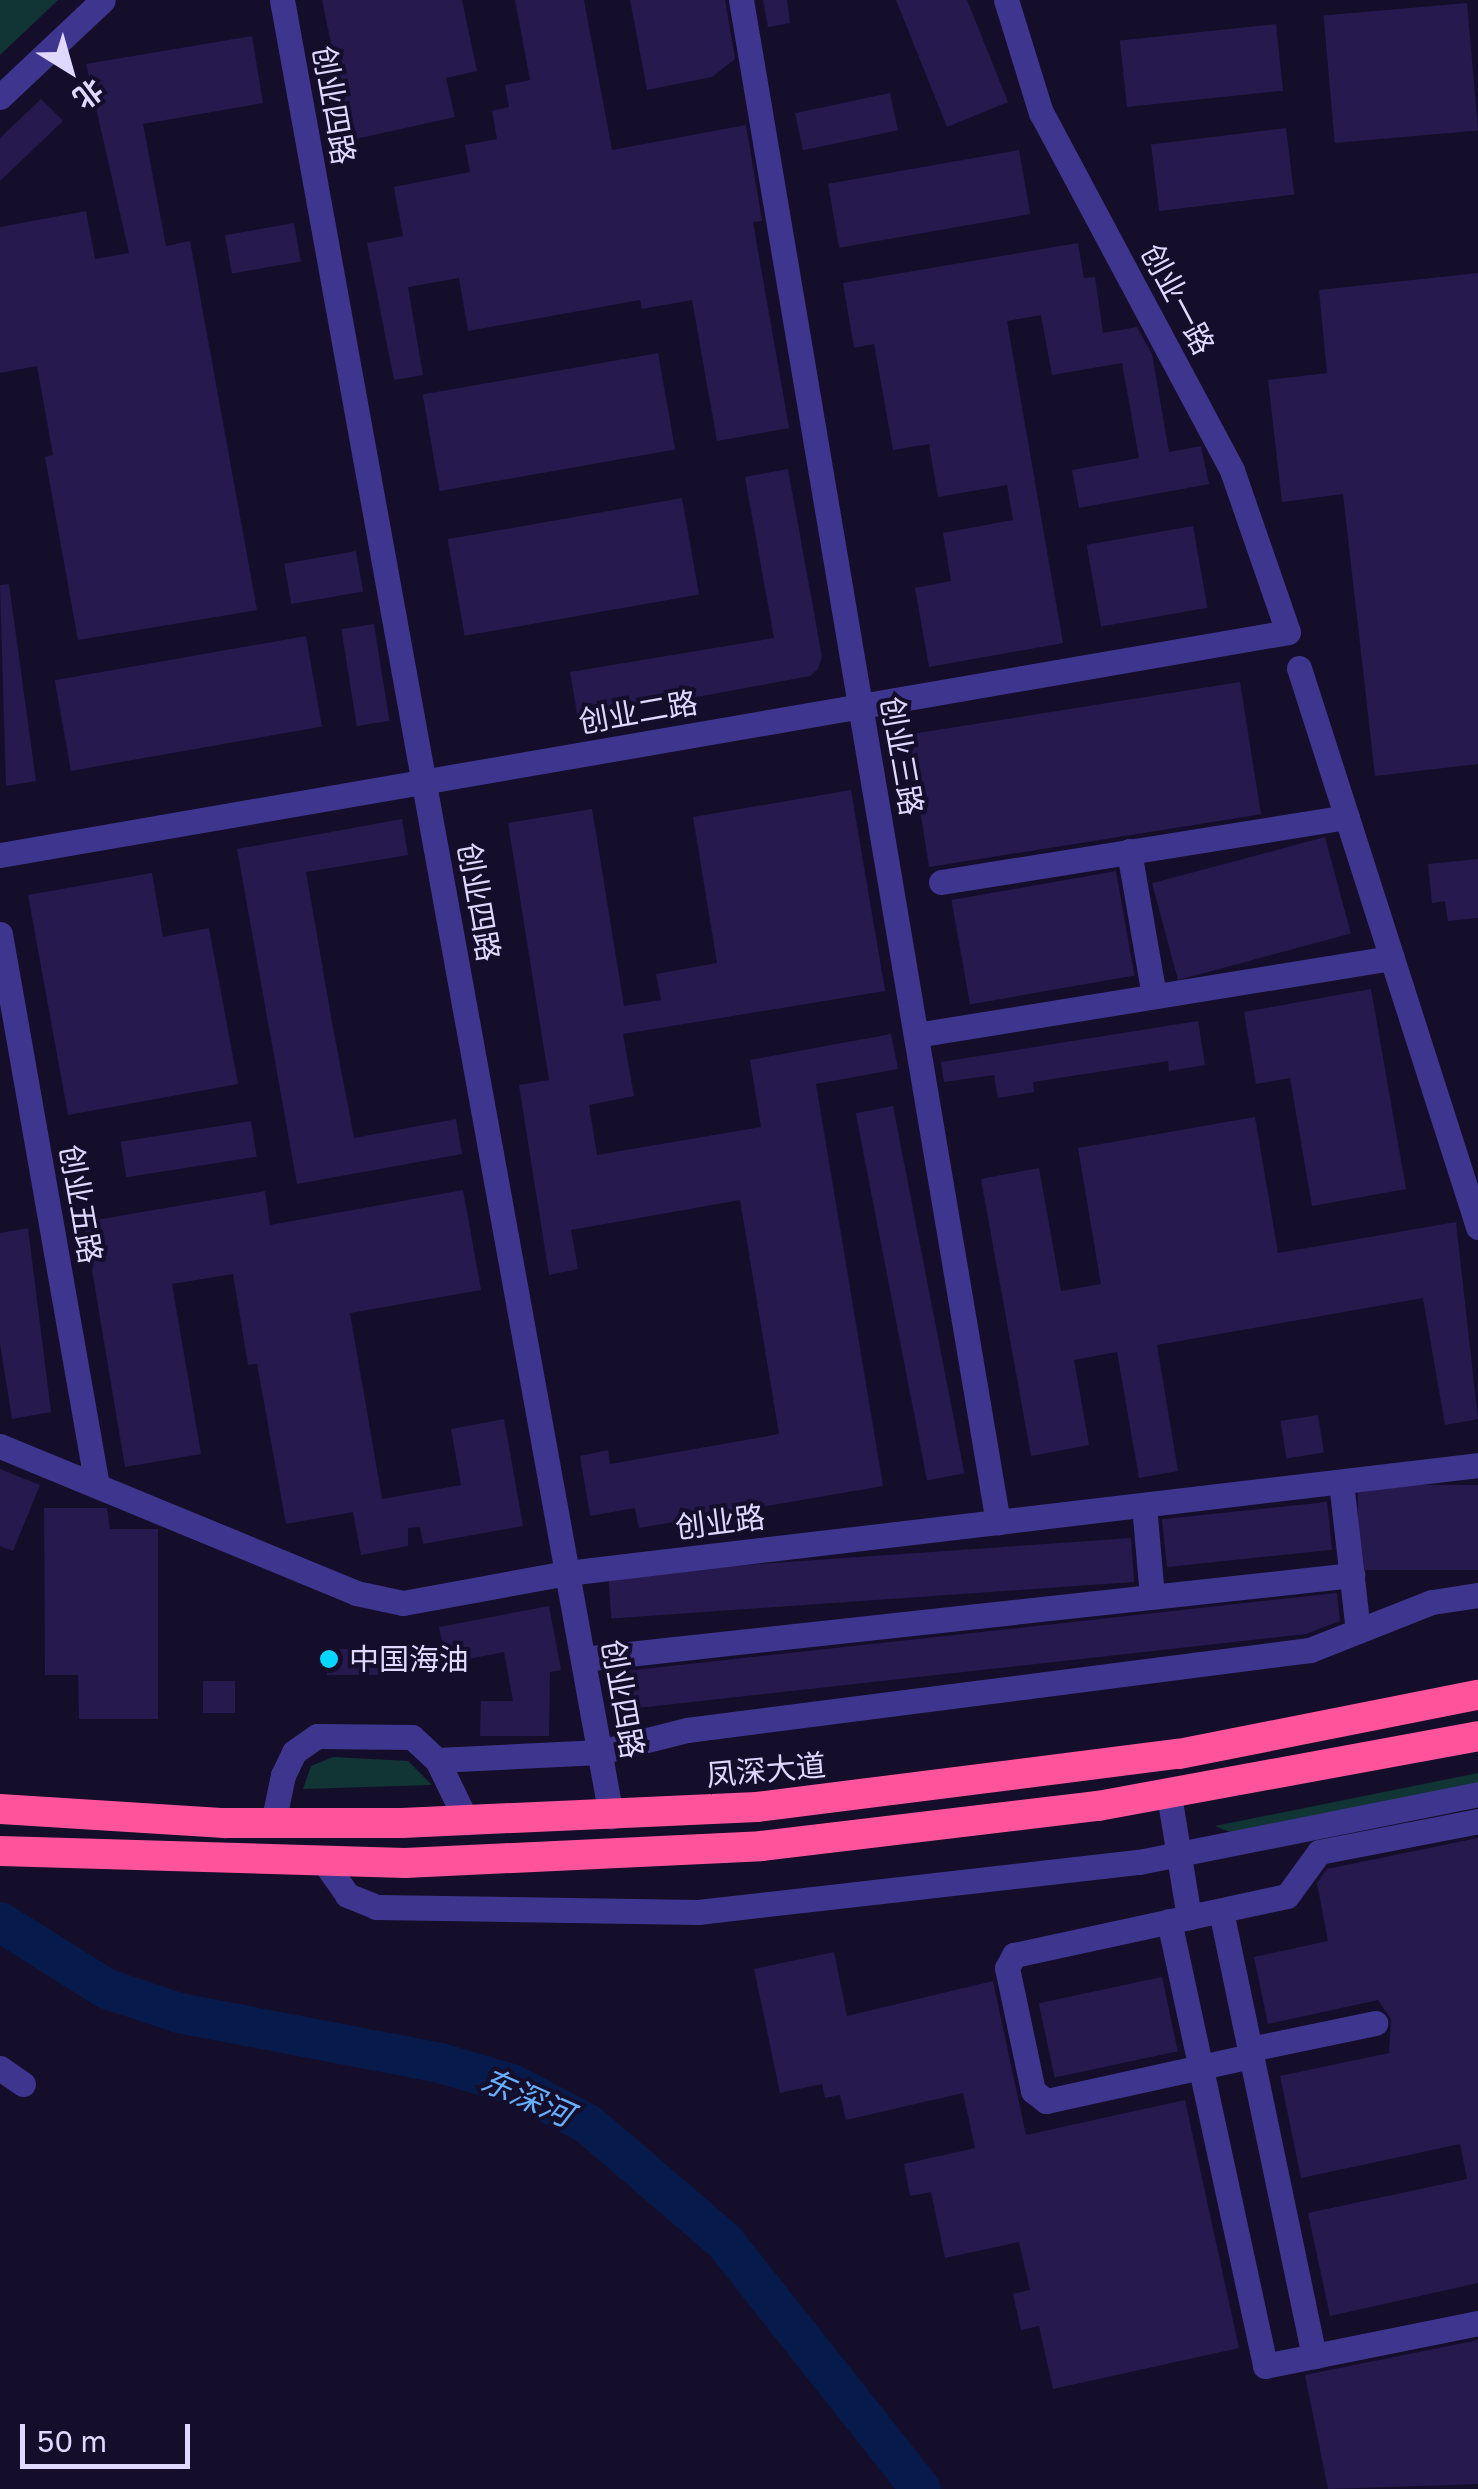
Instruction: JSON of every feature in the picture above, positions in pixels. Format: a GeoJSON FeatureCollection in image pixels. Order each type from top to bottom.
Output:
{"type":"FeatureCollection","features":[{"type":"Feature","properties":{"kind":"highway","name":"凤深大道"},"geometry":{"type":"LineString","coordinates":[[0,1809],[273,1823],[467,1822],[611,1816],[1010,1779],[1263,1739],[1478,1695]]}},
{"type":"Feature","properties":{"kind":"highway"},"geometry":{"type":"LineString","coordinates":[[0,1851],[325,1863],[761,1846],[1169,1795],[1478,1736]]}},
{"type":"Feature","properties":{"kind":"street"},"geometry":{"type":"LineString","coordinates":[[0,97],[104,0]]}},
{"type":"Feature","properties":{"kind":"street","name":"创业四路"},"geometry":{"type":"LineString","coordinates":[[282,0],[611,1816]]}},
{"type":"Feature","properties":{"kind":"street","name":"创业三路"},"geometry":{"type":"LineString","coordinates":[[742,0],[998,1522]]}},
{"type":"Feature","properties":{"kind":"street","name":"创业一路"},"geometry":{"type":"LineString","coordinates":[[1006,0],[1041,113],[1232,470],[1288,632]]}},
{"type":"Feature","properties":{"kind":"street","name":"创业二路"},"geometry":{"type":"LineString","coordinates":[[0,855],[1288,632]]}},
{"type":"Feature","properties":{"kind":"street"},"geometry":{"type":"LineString","coordinates":[[1300,668],[1478,1228]]}},
{"type":"Feature","properties":{"kind":"street"},"geometry":{"type":"LineString","coordinates":[[941,882],[1347,817]]}},
{"type":"Feature","properties":{"kind":"street"},"geometry":{"type":"LineString","coordinates":[[1129,852],[1154,996]]}},
{"type":"Feature","properties":{"kind":"street","name":"创业五路"},"geometry":{"type":"LineString","coordinates":[[0,934],[97,1486]]}},
{"type":"Feature","properties":{"kind":"street"},"geometry":{"type":"LineString","coordinates":[[916,1034],[1392,958]]}},
{"type":"Feature","properties":{"kind":"street","name":"创业路"},"geometry":{"type":"LineString","coordinates":[[0,1446],[378,1600],[404,1603],[568,1573],[1478,1465]]}},
{"type":"Feature","properties":{"kind":"street"},"geometry":{"type":"LineString","coordinates":[[1341,1482],[1358,1631]]}},
{"type":"Feature","properties":{"kind":"street"},"geometry":{"type":"LineString","coordinates":[[1144,1505],[1152,1597]]}},
{"type":"Feature","properties":{"kind":"street"},"geometry":{"type":"LineString","coordinates":[[583,1659],[1352,1575]]}},
{"type":"Feature","properties":{"kind":"street"},"geometry":{"type":"LineString","coordinates":[[437,1760],[600,1752],[687,1730],[1310,1650],[1432,1602],[1478,1596]]}},
{"type":"Feature","properties":{"kind":"street"},"geometry":{"type":"LineString","coordinates":[[273,1823],[283,1775],[294,1752],[317,1736],[412,1737],[437,1760],[467,1822]]}},
{"type":"Feature","properties":{"kind":"street"},"geometry":{"type":"LineString","coordinates":[[325,1863],[347,1895],[376,1906],[672,1912],[1178,1854],[1478,1794]]}},
{"type":"Feature","properties":{"kind":"street"},"geometry":{"type":"LineString","coordinates":[[1169,1795],[1178,1854],[1179,1919],[1201,2067],[1265,2366],[1478,2323]]}},
{"type":"Feature","properties":{"kind":"street"},"geometry":{"type":"LineString","coordinates":[[1375,2023],[1046,2101],[1033,2091],[1007,1968],[1014,1955],[1287,1896],[1319,1852],[1478,1820]]}},
{"type":"Feature","properties":{"kind":"street"},"geometry":{"type":"LineString","coordinates":[[1220,1910],[1314,2356]]}},
{"type":"Feature","properties":{"kind":"street"},"geometry":{"type":"LineString","coordinates":[[0,2068],[23,2084]]}},
{"type":"Feature","properties":{"kind":"green space"},"geometry":{"type":"Polygon","coordinates":[[[0,0],[58,0],[0,55],[0,0]]]}},
{"type":"Feature","properties":{"kind":"green space"},"geometry":{"type":"Polygon","coordinates":[[[333,1757],[408,1761],[432,1785],[303,1789],[311,1766],[333,1757]]]}},
{"type":"Feature","properties":{"kind":"green space"},"geometry":{"type":"Polygon","coordinates":[[[1478,1773],[1478,1783],[1230,1832],[1215,1826],[1478,1773]]]}},
{"type":"Feature","properties":{"kind":"building"},"geometry":{"type":"Polygon","coordinates":[[[322,0],[462,0],[477,71],[446,78],[455,117],[351,140],[322,0]]]}},
{"type":"Feature","properties":{"kind":"building"},"geometry":{"type":"Polygon","coordinates":[[[515,0],[584,0],[612,150],[746,125],[762,221],[753,222],[789,428],[717,441],[692,300],[642,309],[640,300],[468,331],[459,278],[408,287],[423,375],[394,380],[367,243],[403,236],[394,187],[470,172],[465,145],[497,139],[492,111],[509,107],[505,85],[530,80],[515,0]]]}},
{"type":"Feature","properties":{"kind":"building"},"geometry":{"type":"Polygon","coordinates":[[[630,0],[725,0],[735,59],[712,77],[647,90],[630,0]]]}},
{"type":"Feature","properties":{"kind":"building"},"geometry":{"type":"Polygon","coordinates":[[[763,0],[787,0],[790,23],[768,27],[763,0]]]}},
{"type":"Feature","properties":{"kind":"building"},"geometry":{"type":"Polygon","coordinates":[[[896,0],[967,0],[1008,102],[947,127],[896,0]]]}},
{"type":"Feature","properties":{"kind":"building"},"geometry":{"type":"Polygon","coordinates":[[[1467,3],[1478,131],[1335,143],[1324,16],[1467,3]]]}},
{"type":"Feature","properties":{"kind":"building"},"geometry":{"type":"Polygon","coordinates":[[[1276,24],[1283,91],[1127,107],[1120,40],[1276,24]]]}},
{"type":"Feature","properties":{"kind":"building"},"geometry":{"type":"Polygon","coordinates":[[[252,36],[263,103],[143,124],[166,246],[190,241],[257,610],[78,640],[45,457],[53,455],[37,366],[0,373],[0,227],[86,211],[95,259],[129,253],[86,64],[252,36]]]}},
{"type":"Feature","properties":{"kind":"building"},"geometry":{"type":"Polygon","coordinates":[[[890,93],[898,130],[803,150],[795,113],[890,93]]]}},
{"type":"Feature","properties":{"kind":"building"},"geometry":{"type":"Polygon","coordinates":[[[41,99],[63,121],[0,181],[0,138],[41,99]]]}},
{"type":"Feature","properties":{"kind":"building"},"geometry":{"type":"Polygon","coordinates":[[[1286,128],[1294,195],[1159,211],[1151,145],[1286,128]]]}},
{"type":"Feature","properties":{"kind":"building"},"geometry":{"type":"Polygon","coordinates":[[[1019,150],[1030,214],[839,248],[828,184],[1019,150]]]}},
{"type":"Feature","properties":{"kind":"building"},"geometry":{"type":"Polygon","coordinates":[[[294,223],[301,261],[232,274],[225,235],[294,223]]]}},
{"type":"Feature","properties":{"kind":"building"},"geometry":{"type":"Polygon","coordinates":[[[1078,243],[1084,278],[1095,277],[1103,333],[1137,327],[1152,354],[1169,452],[1201,446],[1209,484],[1079,508],[1072,470],[1139,458],[1122,363],[1052,375],[1041,315],[1007,321],[1063,643],[929,667],[915,588],[951,581],[943,533],[1013,520],[1007,485],[938,497],[929,444],[893,450],[874,344],[854,348],[843,283],[1078,243]]]}},
{"type":"Feature","properties":{"kind":"building"},"geometry":{"type":"Polygon","coordinates":[[[1478,273],[1478,764],[1375,776],[1343,494],[1282,502],[1268,380],[1327,373],[1319,290],[1478,273]]]}},
{"type":"Feature","properties":{"kind":"building"},"geometry":{"type":"Polygon","coordinates":[[[658,353],[675,450],[440,491],[423,395],[658,353]]]}},
{"type":"Feature","properties":{"kind":"building"},"geometry":{"type":"Polygon","coordinates":[[[788,469],[822,657],[818,669],[810,676],[578,719],[570,672],[774,638],[745,477],[788,469]]]}},
{"type":"Feature","properties":{"kind":"building"},"geometry":{"type":"Polygon","coordinates":[[[682,498],[699,595],[465,636],[448,539],[682,498]]]}},
{"type":"Feature","properties":{"kind":"building"},"geometry":{"type":"Polygon","coordinates":[[[1193,526],[1207,608],[1101,626],[1087,545],[1193,526]]]}},
{"type":"Feature","properties":{"kind":"building"},"geometry":{"type":"Polygon","coordinates":[[[356,551],[363,591],[291,604],[284,564],[356,551]]]}},
{"type":"Feature","properties":{"kind":"building"},"geometry":{"type":"Polygon","coordinates":[[[9,584],[36,781],[6,786],[0,585],[9,584]]]}},
{"type":"Feature","properties":{"kind":"building"},"geometry":{"type":"Polygon","coordinates":[[[374,624],[389,721],[357,726],[341,629],[374,624]]]}},
{"type":"Feature","properties":{"kind":"building"},"geometry":{"type":"Polygon","coordinates":[[[306,636],[322,727],[71,771],[55,680],[306,636]]]}},
{"type":"Feature","properties":{"kind":"building"},"geometry":{"type":"Polygon","coordinates":[[[1240,682],[1261,814],[929,867],[908,735],[1240,682]]]}},
{"type":"Feature","properties":{"kind":"building"},"geometry":{"type":"Polygon","coordinates":[[[851,790],[885,991],[623,1034],[634,1096],[589,1105],[597,1155],[761,1127],[750,1060],[891,1034],[898,1069],[816,1084],[883,1486],[639,1528],[635,1508],[590,1516],[580,1456],[608,1450],[610,1464],[779,1434],[740,1200],[571,1230],[578,1269],[549,1275],[519,1085],[549,1080],[508,823],[592,809],[624,1006],[661,1000],[656,974],[717,963],[693,817],[851,790]]]}},
{"type":"Feature","properties":{"kind":"building"},"geometry":{"type":"Polygon","coordinates":[[[402,819],[408,855],[306,872],[332,1022],[354,1138],[456,1119],[462,1154],[297,1184],[237,849],[402,819]]]}},
{"type":"Feature","properties":{"kind":"building"},"geometry":{"type":"Polygon","coordinates":[[[1325,837],[1351,934],[1178,980],[1152,883],[1325,837]]]}},
{"type":"Feature","properties":{"kind":"building"},"geometry":{"type":"Polygon","coordinates":[[[1478,859],[1478,918],[1448,921],[1445,901],[1432,903],[1428,864],[1478,859]]]}},
{"type":"Feature","properties":{"kind":"building"},"geometry":{"type":"Polygon","coordinates":[[[1116,871],[1134,975],[970,1004],[952,900],[1116,871]]]}},
{"type":"Feature","properties":{"kind":"building"},"geometry":{"type":"Polygon","coordinates":[[[152,873],[163,937],[209,928],[238,1084],[68,1115],[28,895],[152,873]]]}},
{"type":"Feature","properties":{"kind":"building"},"geometry":{"type":"Polygon","coordinates":[[[1371,989],[1406,1189],[1312,1206],[1290,1078],[1256,1084],[1244,1012],[1371,989]]]}},
{"type":"Feature","properties":{"kind":"building"},"geometry":{"type":"Polygon","coordinates":[[[1198,1021],[1205,1065],[1169,1071],[1168,1061],[1033,1082],[1034,1092],[998,1098],[994,1075],[944,1082],[941,1062],[1198,1021]]]}},
{"type":"Feature","properties":{"kind":"building"},"geometry":{"type":"Polygon","coordinates":[[[893,1106],[964,1473],[927,1480],[856,1113],[893,1106]]]}},
{"type":"Feature","properties":{"kind":"building"},"geometry":{"type":"Polygon","coordinates":[[[1255,1117],[1278,1253],[1456,1222],[1478,1419],[1445,1425],[1423,1298],[1157,1345],[1178,1471],[1139,1478],[1117,1352],[1074,1360],[1089,1445],[1031,1456],[981,1179],[1039,1168],[1061,1291],[1101,1284],[1078,1148],[1255,1117]]]}},
{"type":"Feature","properties":{"kind":"building"},"geometry":{"type":"Polygon","coordinates":[[[251,1121],[257,1157],[126,1177],[121,1142],[251,1121]]]}},
{"type":"Feature","properties":{"kind":"building"},"geometry":{"type":"Polygon","coordinates":[[[463,1190],[481,1290],[350,1313],[382,1499],[461,1485],[451,1429],[504,1419],[523,1526],[423,1544],[420,1527],[408,1528],[408,1546],[361,1555],[353,1512],[286,1524],[257,1364],[248,1365],[233,1274],[172,1284],[201,1454],[125,1467],[84,1222],[265,1191],[270,1225],[463,1190]]]}},
{"type":"Feature","properties":{"kind":"building"},"geometry":{"type":"Polygon","coordinates":[[[28,1228],[51,1412],[12,1419],[0,1344],[0,1233],[28,1228]]]}},
{"type":"Feature","properties":{"kind":"building"},"geometry":{"type":"Polygon","coordinates":[[[1318,1415],[1324,1453],[1286,1458],[1280,1421],[1318,1415]]]}},
{"type":"Feature","properties":{"kind":"building"},"geometry":{"type":"Polygon","coordinates":[[[0,1469],[40,1485],[13,1551],[0,1546],[0,1469]]]}},
{"type":"Feature","properties":{"kind":"building"},"geometry":{"type":"Polygon","coordinates":[[[1358,1485],[1478,1485],[1478,1570],[1358,1570],[1358,1485]]]}},
{"type":"Feature","properties":{"kind":"building"},"geometry":{"type":"Polygon","coordinates":[[[1327,1502],[1332,1550],[1167,1567],[1162,1519],[1327,1502]]]}},
{"type":"Feature","properties":{"kind":"building"},"geometry":{"type":"Polygon","coordinates":[[[44,1508],[107,1508],[110,1529],[158,1529],[158,1719],[79,1719],[78,1675],[45,1675],[44,1508]]]}},
{"type":"Feature","properties":{"kind":"building"},"geometry":{"type":"Polygon","coordinates":[[[1131,1538],[1134,1582],[611,1618],[608,1575],[1131,1538]]]}},
{"type":"Feature","properties":{"kind":"building"},"geometry":{"type":"Polygon","coordinates":[[[1337,1593],[1340,1621],[1306,1634],[629,1709],[625,1671],[1337,1593]]]}},
{"type":"Feature","properties":{"kind":"building"},"geometry":{"type":"Polygon","coordinates":[[[549,1606],[561,1670],[550,1672],[549,1736],[480,1736],[481,1701],[513,1701],[504,1652],[463,1660],[460,1649],[444,1652],[439,1627],[549,1606]]]}},
{"type":"Feature","properties":{"kind":"building"},"geometry":{"type":"Polygon","coordinates":[[[327,1649],[408,1649],[408,1675],[327,1675],[327,1649]]]}},
{"type":"Feature","properties":{"kind":"building"},"geometry":{"type":"Polygon","coordinates":[[[203,1681],[235,1681],[235,1713],[203,1713],[203,1681]]]}},
{"type":"Feature","properties":{"kind":"building"},"geometry":{"type":"Polygon","coordinates":[[[1478,1838],[1478,2283],[1330,2316],[1308,2213],[1467,2179],[1460,2144],[1301,2178],[1280,2076],[1389,2053],[1391,2019],[1378,2000],[1268,2024],[1254,1957],[1328,1941],[1317,1883],[1327,1869],[1478,1838]]]}},
{"type":"Feature","properties":{"kind":"building"},"geometry":{"type":"Polygon","coordinates":[[[834,1952],[847,2016],[993,1981],[1026,2135],[1185,2100],[1239,2348],[1053,2389],[1039,2326],[1021,2330],[1013,2294],[1030,2290],[1019,2242],[945,2258],[931,2192],[910,2196],[904,2164],[975,2148],[963,2093],[846,2120],[840,2095],[825,2098],[822,2084],[780,2093],[754,1969],[834,1952]]]}},
{"type":"Feature","properties":{"kind":"building"},"geometry":{"type":"Polygon","coordinates":[[[1162,1977],[1178,2051],[1055,2078],[1039,2003],[1162,1977]]]}},
{"type":"Feature","properties":{"kind":"building"},"geometry":{"type":"Polygon","coordinates":[[[1478,2340],[1478,2484],[1328,2489],[1305,2375],[1478,2340]]]}},
{"type":"Feature","properties":{"kind":"waterway","name":"东深河"},"geometry":{"type":"LineString","coordinates":[[0,1922],[107,1989],[179,2013],[440,2063],[512,2084],[588,2124],[725,2242],[921,2489]]}},
{"type":"Feature","properties":{"kind":"place","name":"中国海油"},"geometry":{"type":"Point","coordinates":[329,1659]}}]}
